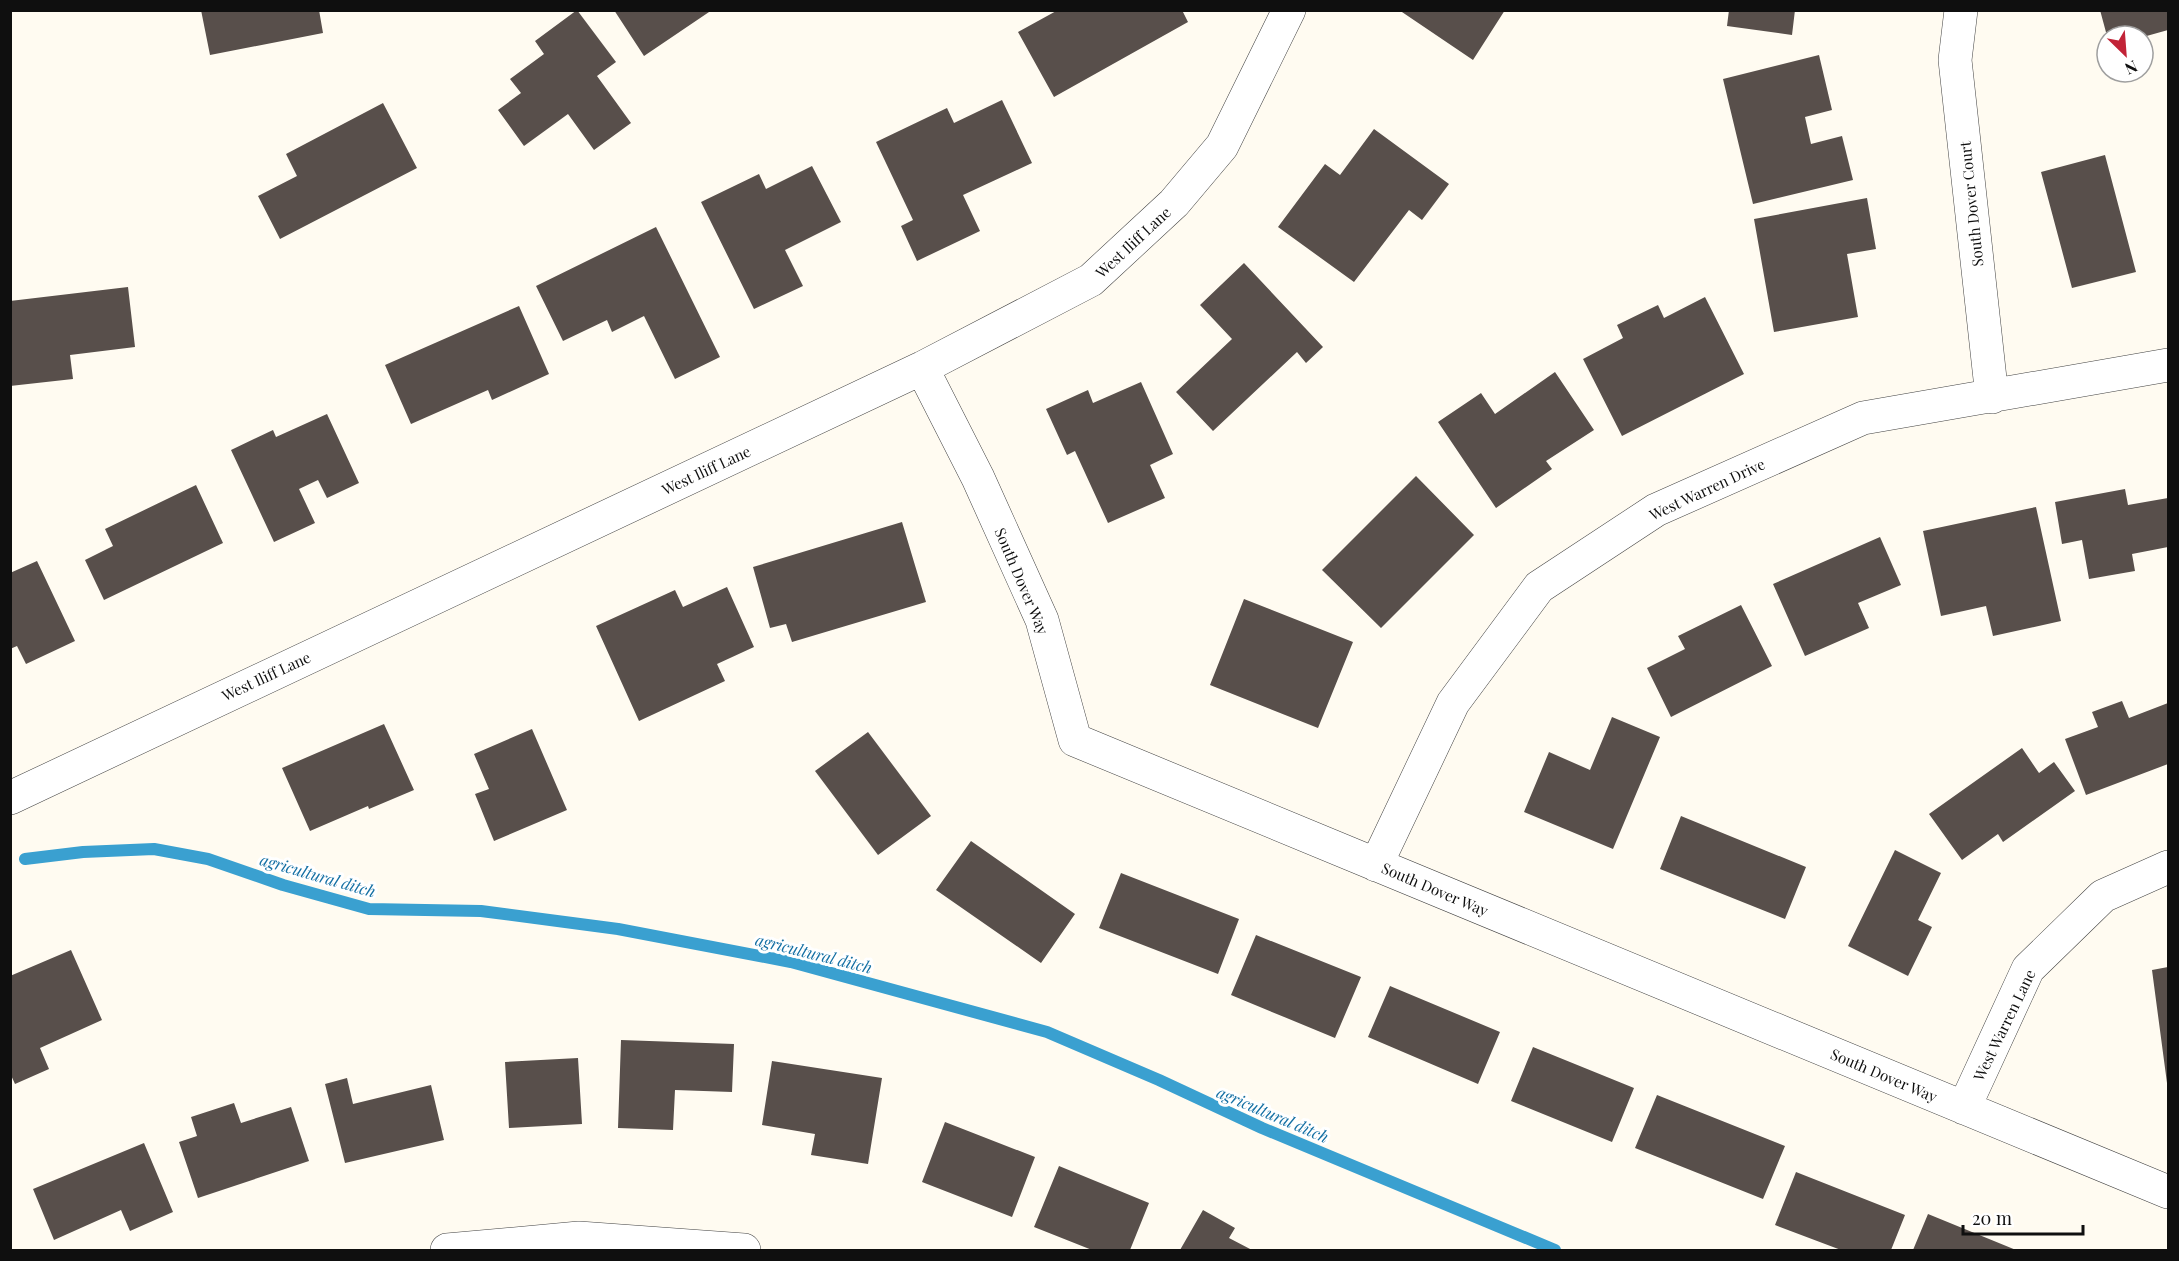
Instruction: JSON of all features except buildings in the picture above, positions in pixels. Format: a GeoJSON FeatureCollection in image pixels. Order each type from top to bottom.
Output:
{"type":"FeatureCollection","features":[{"type":"Feature","properties":{"kind":"street","name":"West Iliff Lane"},"geometry":{"type":"LineString","coordinates":[[10,798],[922,368],[1092,280],[1174,203],[1222,146],[1289,10]]}},
{"type":"Feature","properties":{"kind":"street","name":"South Dover Court"},"geometry":{"type":"LineString","coordinates":[[1961,10],[1954,60],[1992,398]]}},
{"type":"Feature","properties":{"kind":"street","name":"West Warren Drive"},"geometry":{"type":"LineString","coordinates":[[1376,865],[1453,703],[1539,588],[1656,510],[1863,418],[1992,398],[2169,365]]}},
{"type":"Feature","properties":{"kind":"street","name":"South Dover Way"},"geometry":{"type":"LineString","coordinates":[[922,368],[978,478],[1042,620],[1075,740],[2169,1192]]}},
{"type":"Feature","properties":{"kind":"street","name":"West Warren Lane"},"geometry":{"type":"LineString","coordinates":[[1964,1108],[2028,969],[2103,896],[2169,867]]}},
{"type":"Feature","properties":{"kind":"street"},"geometry":{"type":"LineString","coordinates":[[447,1251],[579,1238],[744,1251]]}},
{"type":"Feature","properties":{"kind":"waterway","name":"agricultural ditch"},"geometry":{"type":"LineString","coordinates":[[25,859],[83,852],[154,849],[208,859],[283,885],[369,909],[481,911],[618,929],[791,962],[1047,1032],[1159,1080],[1262,1128],[1555,1250]]}}]}
